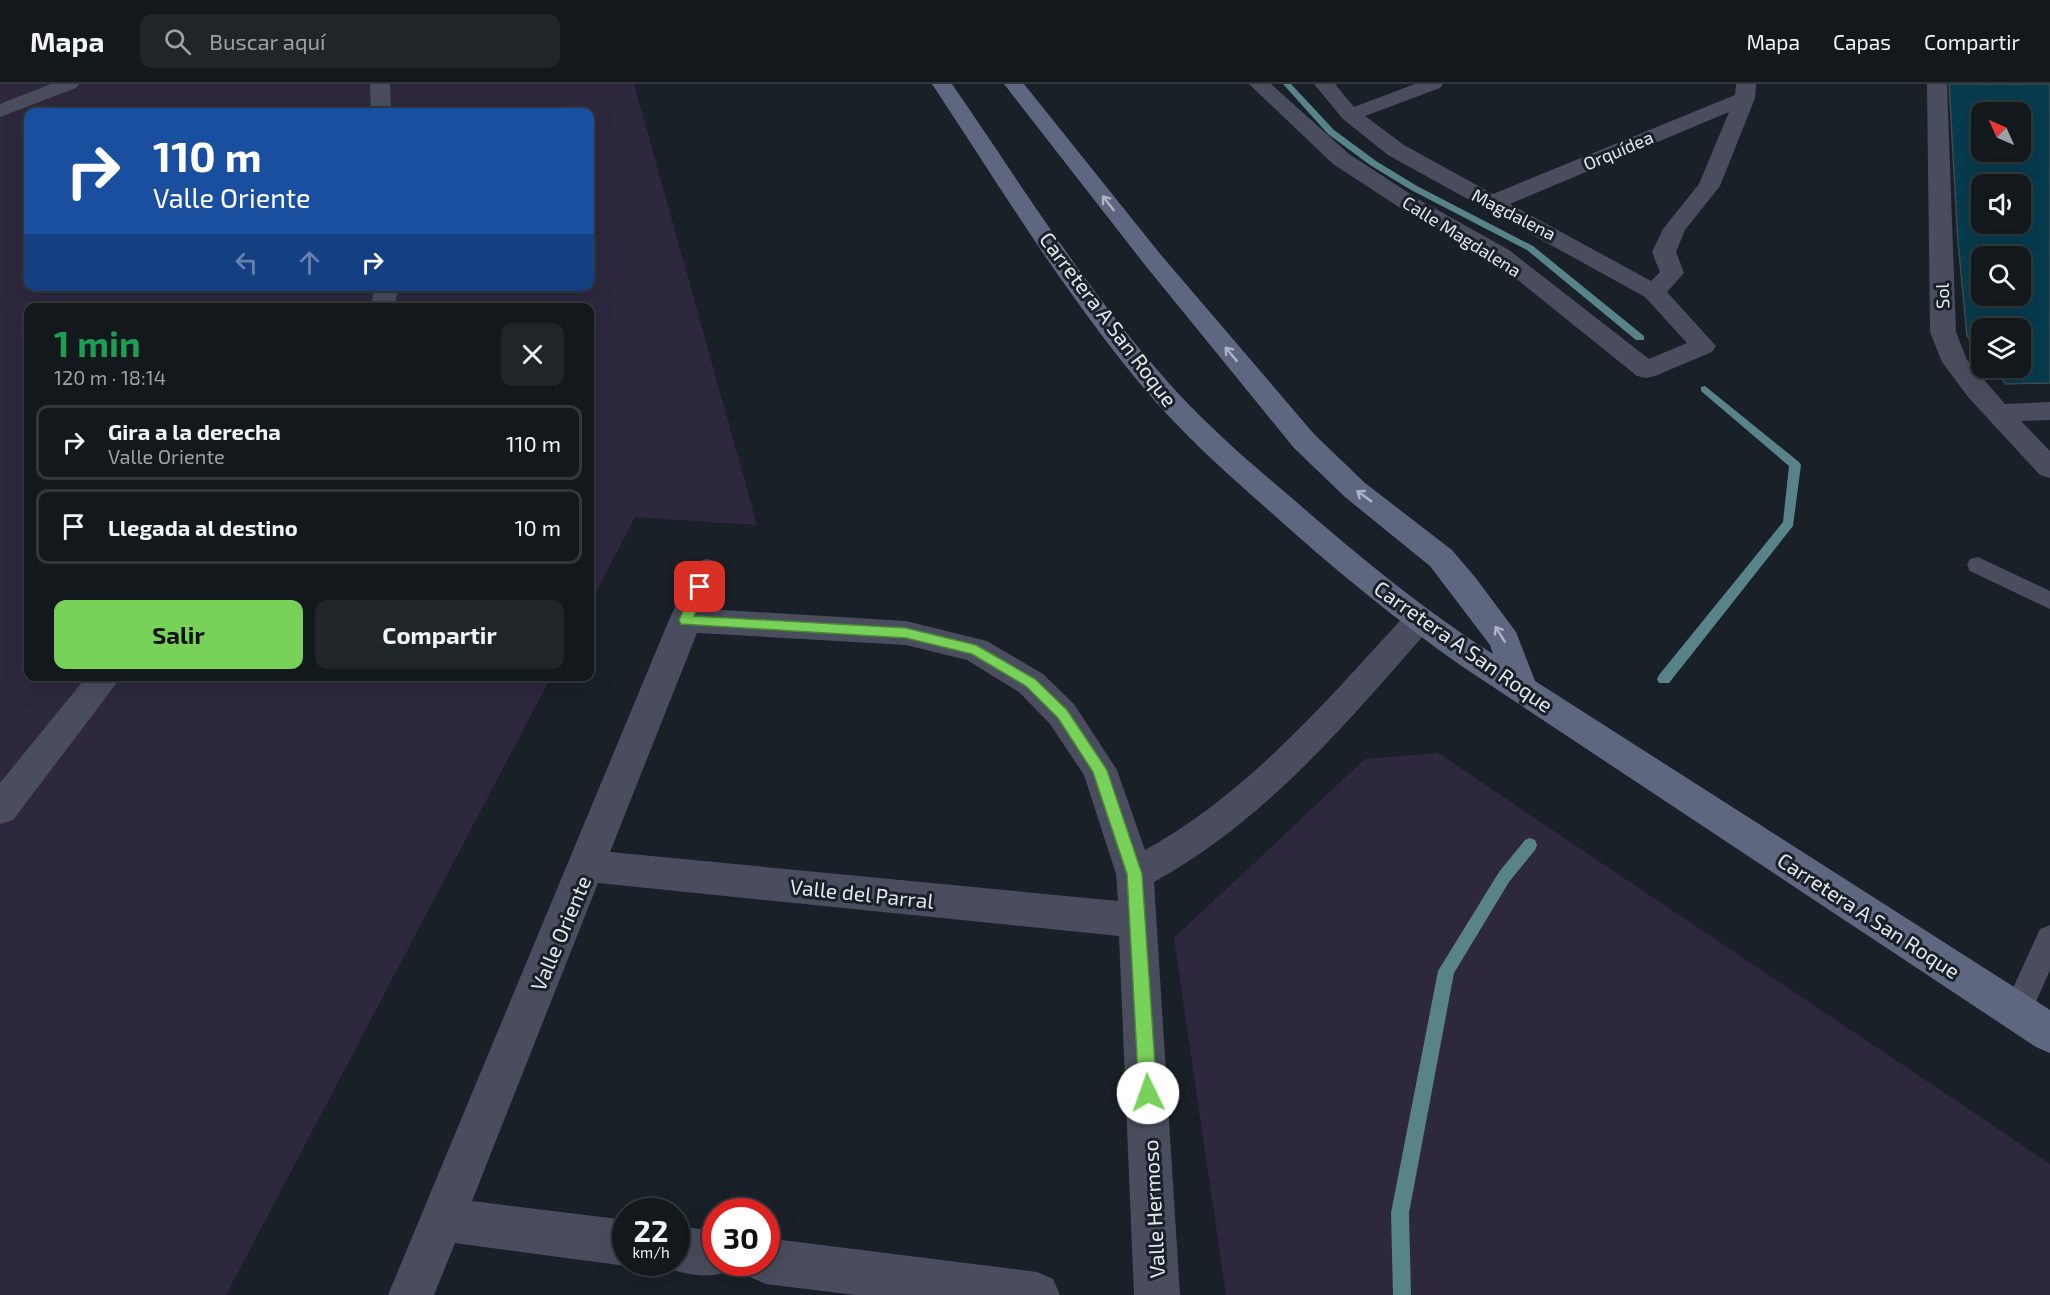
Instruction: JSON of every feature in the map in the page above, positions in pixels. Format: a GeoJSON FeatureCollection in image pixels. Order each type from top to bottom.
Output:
{"type":"FeatureCollection","features":[{"type":"Feature","properties":{"kind":"main road","name":"Carretera A San Roque"},"geometry":{"type":"LineString","coordinates":[[942,84],[1092,304],[1143,371],[1186,420],[1336,554],[1419,621],[2050,1033]]}},
{"type":"Feature","properties":{"kind":"main road"},"geometry":{"type":"LineString","coordinates":[[1014,84],[1153,260],[1304,441],[1355,490],[1441,558],[1464,585],[1505,641],[1521,688]]}},
{"type":"Feature","properties":{"kind":"street"},"geometry":{"type":"LineString","coordinates":[[0,111],[69,84]]}},
{"type":"Feature","properties":{"kind":"street"},"geometry":{"type":"LineString","coordinates":[[380,84],[381,108]]}},
{"type":"Feature","properties":{"kind":"street","name":"Calle Magdalena"},"geometry":{"type":"LineString","coordinates":[[1258,84],[1341,159],[1410,204],[1501,255],[1646,370],[1703,346]]}},
{"type":"Feature","properties":{"kind":"street","name":"Magdalena"},"geometry":{"type":"LineString","coordinates":[[1324,84],[1350,115],[1396,150],[1654,292],[1703,346]]}},
{"type":"Feature","properties":{"kind":"street"},"geometry":{"type":"LineString","coordinates":[[1350,115],[1432,84]]}},
{"type":"Feature","properties":{"kind":"street","name":"Sol"},"geometry":{"type":"LineString","coordinates":[[1937,84],[1943,332],[1955,362],[1997,413],[2050,468]]}},
{"type":"Feature","properties":{"kind":"street"},"geometry":{"type":"LineString","coordinates":[[1654,292],[1672,273],[1664,252],[1674,229],[1709,186],[1745,91]]}},
{"type":"Feature","properties":{"kind":"street","name":"Orquídea"},"geometry":{"type":"LineString","coordinates":[[1492,203],[1745,91]]}},
{"type":"Feature","properties":{"kind":"street"},"geometry":{"type":"LineString","coordinates":[[1997,413],[2050,411]]}},
{"type":"Feature","properties":{"kind":"street","name":"Valle Oriente"},"geometry":{"type":"LineString","coordinates":[[411,1295],[707,570]]}},
{"type":"Feature","properties":{"kind":"street","name":"Valle Hermoso"},"geometry":{"type":"LineString","coordinates":[[686,620],[906,633],[976,650],[1030,683],[1062,714],[1100,770],[1135,874],[1157,1295]]}},
{"type":"Feature","properties":{"kind":"street"},"geometry":{"type":"LineString","coordinates":[[1135,874],[1184,848],[1251,794],[1331,718],[1419,621]]}},
{"type":"Feature","properties":{"kind":"street"},"geometry":{"type":"LineString","coordinates":[[6,787],[101,681]]}},
{"type":"Feature","properties":{"kind":"street","name":"Valle del Parral"},"geometry":{"type":"LineString","coordinates":[[587,866],[1137,920]]}},
{"type":"Feature","properties":{"kind":"street"},"geometry":{"type":"LineString","coordinates":[[441,1219],[612,1241]]}},
{"type":"Feature","properties":{"kind":"street"},"geometry":{"type":"LineString","coordinates":[[780,1263],[1037,1295]]}},
{"type":"Feature","properties":{"kind":"lane"},"geometry":{"type":"LineString","coordinates":[[1978,565],[2050,601]]}},
{"type":"Feature","properties":{"kind":"lane"},"geometry":{"type":"LineString","coordinates":[[2018,1012],[2050,938]]}},
{"type":"Feature","properties":{"kind":"shaded area"},"geometry":{"type":"Polygon","coordinates":[[[0,84],[634,84],[757,525],[635,517],[594,596],[594,303],[24,303],[24,681],[549,681],[226,1295],[0,1295],[0,84]]]}},
{"type":"Feature","properties":{"kind":"shaded area"},"geometry":{"type":"Polygon","coordinates":[[[1438,753],[2050,1164],[2050,1295],[1226,1295],[1174,938],[1365,759],[1438,753]]]}},
{"type":"Feature","properties":{"kind":"building"},"geometry":{"type":"Polygon","coordinates":[[[1949,84],[2050,84],[2050,383],[2006,384],[2001,378],[2031,378],[2031,318],[1971,318],[1971,341],[1967,336],[1958,242],[1949,84]]]}},
{"type":"Feature","properties":{"kind":"waterway"},"geometry":{"type":"LineString","coordinates":[[1287,84],[1331,132],[1373,163],[1414,188],[1530,248],[1640,338]]}},
{"type":"Feature","properties":{"kind":"waterway"},"geometry":{"type":"LineString","coordinates":[[1664,679],[1789,523],[1795,465],[1705,389]]}},
{"type":"Feature","properties":{"kind":"waterway"},"geometry":{"type":"LineString","coordinates":[[1402,1295],[1400,1213],[1446,971],[1504,877],[1530,845]]}},
{"type":"Feature","properties":{"kind":"route"},"geometry":{"type":"LineString","coordinates":[[700,587],[686,620],[906,633],[976,650],[1030,683],[1062,714],[1100,770],[1135,874],[1148,1093]]}}]}
